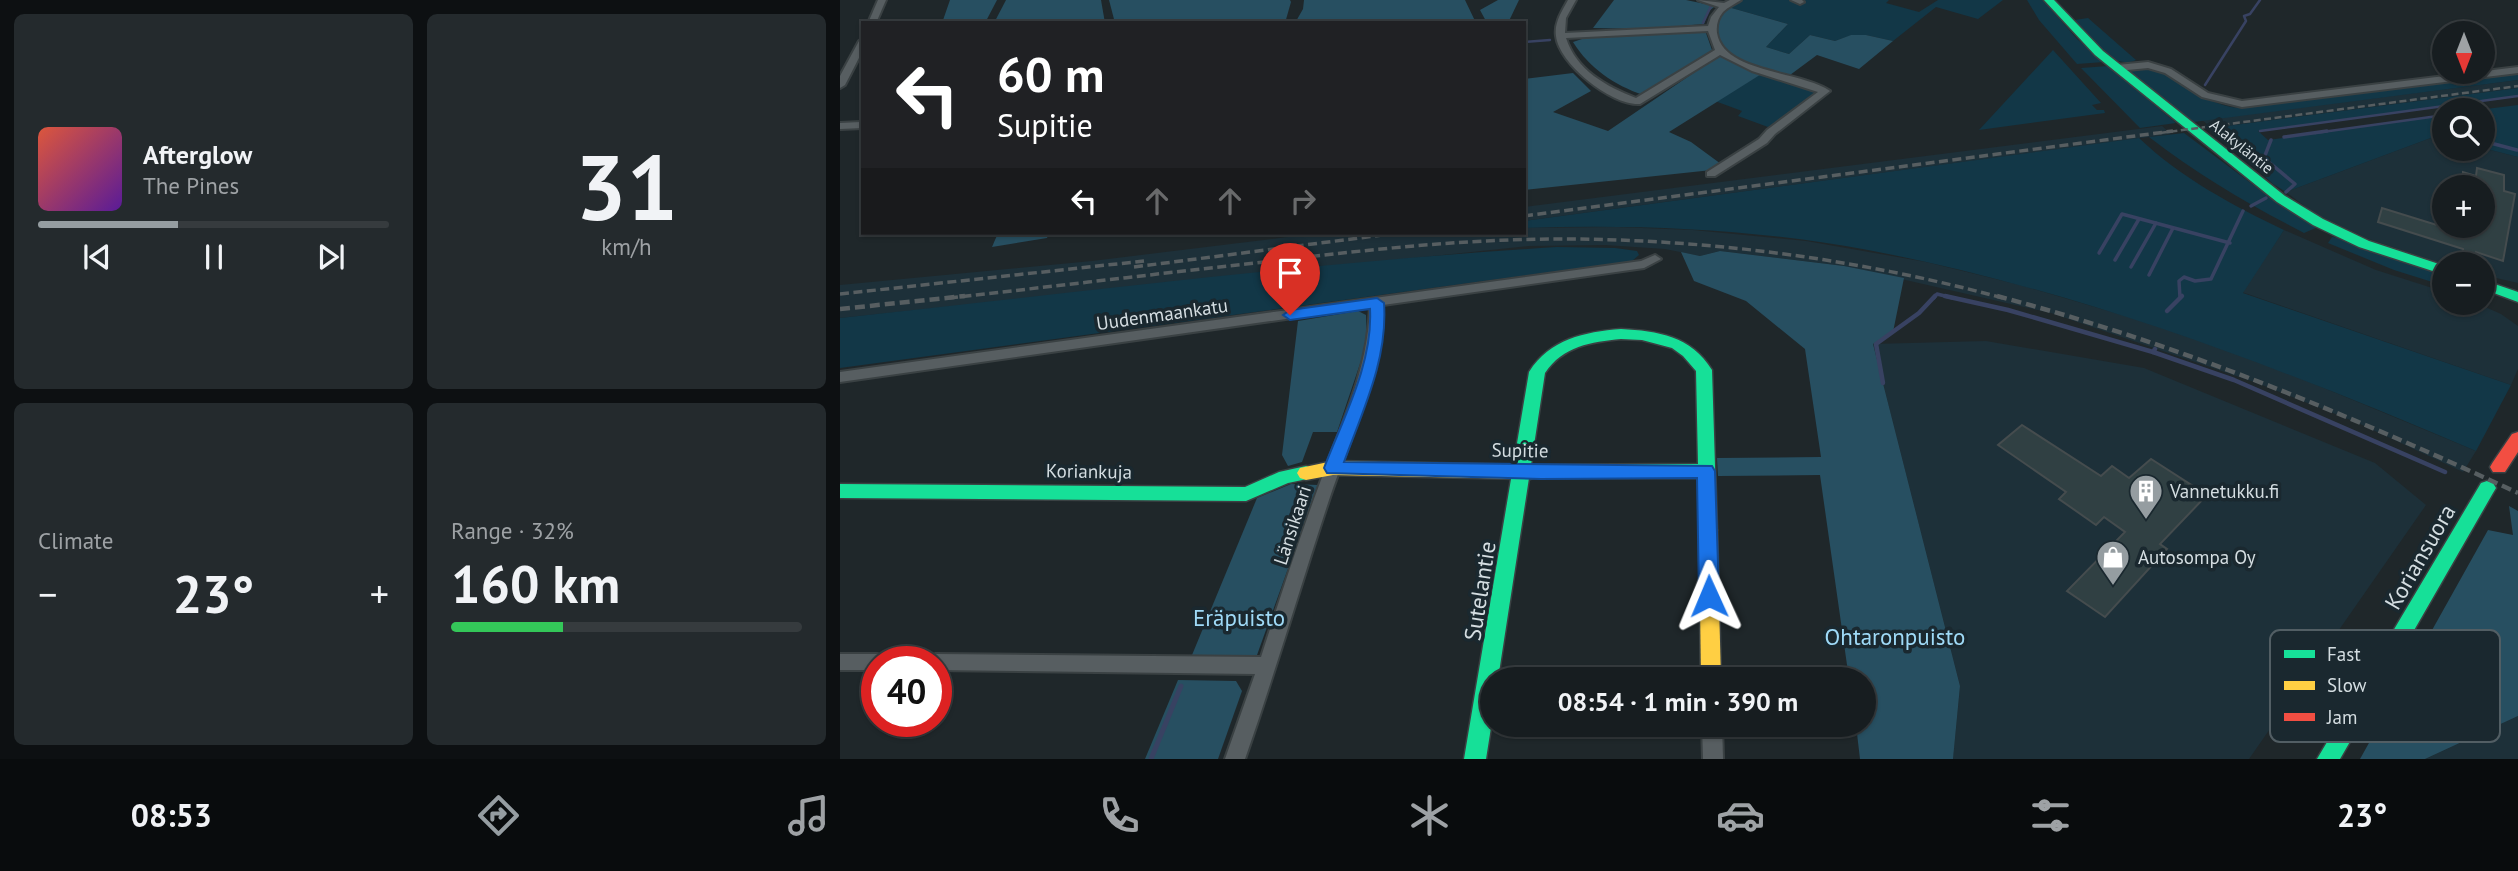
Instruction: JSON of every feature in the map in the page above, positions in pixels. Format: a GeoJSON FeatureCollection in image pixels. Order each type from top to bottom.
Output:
{"type":"FeatureCollection","features":[{"type":"Feature","properties":{"kind":"street"},"geometry":{"type":"LineString","coordinates":[[873,21],[882,0]]}},
{"type":"Feature","properties":{"kind":"street"},"geometry":{"type":"LineString","coordinates":[[1572,0],[1562,17],[1560,36],[1569,56],[1585,75],[1616,95],[1637,102],[1720,51]]}},
{"type":"Feature","properties":{"kind":"street"},"geometry":{"type":"LineString","coordinates":[[1702,0],[1725,6]]}},
{"type":"Feature","properties":{"kind":"street"},"geometry":{"type":"LineString","coordinates":[[1711,174],[1763,141],[1825,91],[1741,62],[1720,51],[1712,28],[1716,15],[1737,0]]}},
{"type":"Feature","properties":{"kind":"street","name":"Alakyläntie"},"geometry":{"type":"LineString","coordinates":[[2049,0],[2090,45],[2117,68],[2257,182],[2300,212],[2364,244],[2432,267]]}},
{"type":"Feature","properties":{"kind":"street"},"geometry":{"type":"LineString","coordinates":[[1560,36],[1712,28]]}},
{"type":"Feature","properties":{"kind":"street"},"geometry":{"type":"LineString","coordinates":[[840,85],[861,45]]}},
{"type":"Feature","properties":{"kind":"street"},"geometry":{"type":"LineString","coordinates":[[2117,68],[2148,65],[2168,71],[2205,95],[2242,104],[2518,70]]}},
{"type":"Feature","properties":{"kind":"street"},"geometry":{"type":"LineString","coordinates":[[840,126],[861,125]]}},
{"type":"Feature","properties":{"kind":"street","name":"Uudenmaankatu"},"geometry":{"type":"LineString","coordinates":[[840,377],[1377,303],[1644,264],[1655,259]]}},
{"type":"Feature","properties":{"kind":"street"},"geometry":{"type":"LineString","coordinates":[[2495,285],[2518,290]]}},
{"type":"Feature","properties":{"kind":"street"},"geometry":{"type":"LineString","coordinates":[[2495,288],[2518,297]]}},
{"type":"Feature","properties":{"kind":"street","name":"Länsikaari"},"geometry":{"type":"LineString","coordinates":[[1235,759],[1372,361],[1378,325],[1377,303]]}},
{"type":"Feature","properties":{"kind":"street","name":"Sutelantie"},"geometry":{"type":"LineString","coordinates":[[1475,759],[1537,372],[1543,360],[1572,342],[1607,336],[1664,339],[1688,348],[1702,362],[1704,370],[1706,471]]}},
{"type":"Feature","properties":{"kind":"street"},"geometry":{"type":"LineString","coordinates":[[2499,467],[2518,438]]}},
{"type":"Feature","properties":{"kind":"street","name":"Supitie"},"geometry":{"type":"LineString","coordinates":[[1333,468],[1522,472],[1706,471]]}},
{"type":"Feature","properties":{"kind":"street","name":"Koriankuja"},"geometry":{"type":"LineString","coordinates":[[840,491],[1246,494],[1285,477],[1333,468]]}},
{"type":"Feature","properties":{"kind":"street"},"geometry":{"type":"LineString","coordinates":[[1706,471],[1711,667]]}},
{"type":"Feature","properties":{"kind":"street","name":"Koriansuora"},"geometry":{"type":"LineString","coordinates":[[2404,630],[2487,488]]}},
{"type":"Feature","properties":{"kind":"street"},"geometry":{"type":"LineString","coordinates":[[840,662],[861,662]]}},
{"type":"Feature","properties":{"kind":"street"},"geometry":{"type":"LineString","coordinates":[[952,662],[1268,666]]}},
{"type":"Feature","properties":{"kind":"street"},"geometry":{"type":"LineString","coordinates":[[1712,737],[1713,759]]}},
{"type":"Feature","properties":{"kind":"street","name":"Koriansuora"},"geometry":{"type":"LineString","coordinates":[[2328,759],[2338,742]]}},
{"type":"Feature","properties":{"kind":"shaded area"},"geometry":{"type":"Polygon","coordinates":[[[1743,0],[1790,0],[1796,3],[1799,0],[1889,0],[1886,3],[1919,12],[1938,0],[2003,0],[1978,19],[1936,7],[1893,41],[1852,35],[1835,41],[1810,35],[1789,54],[1766,47],[1788,24],[1728,7],[1743,0]]]}},
{"type":"Feature","properties":{"kind":"shaded area"},"geometry":{"type":"Polygon","coordinates":[[[2027,0],[2043,0],[2077,39],[2104,62],[2077,64],[2039,20],[2027,0]]]}},
{"type":"Feature","properties":{"kind":"shaded area"},"geometry":{"type":"Polygon","coordinates":[[[2088,18],[2136,60],[2118,61],[2101,50],[2075,20],[2088,18]]]}},
{"type":"Feature","properties":{"kind":"shaded area"},"geometry":{"type":"Polygon","coordinates":[[[2053,50],[2101,103],[2092,105],[2105,113],[1979,130],[2053,50]]]}},
{"type":"Feature","properties":{"kind":"shaded area"},"geometry":{"type":"Polygon","coordinates":[[[2108,66],[2176,123],[2140,128],[2081,68],[2108,66]]]}},
{"type":"Feature","properties":{"kind":"shaded area"},"geometry":{"type":"Polygon","coordinates":[[[2141,68],[2155,70],[2211,100],[2239,108],[2432,84],[2487,84],[2194,122],[2128,72],[2141,68]]]}},
{"type":"Feature","properties":{"kind":"shaded area"},"geometry":{"type":"Polygon","coordinates":[[[1763,73],[1814,90],[1815,95],[1768,127],[1738,116],[1742,111],[1715,101],[1763,73]]]}},
{"type":"Feature","properties":{"kind":"shaded area"},"geometry":{"type":"Polygon","coordinates":[[[2518,73],[2518,80],[2496,83],[2496,76],[2518,73]]]}},
{"type":"Feature","properties":{"kind":"shaded area"},"geometry":{"type":"Polygon","coordinates":[[[2518,80],[2518,88],[2212,128],[2202,120],[2496,84],[2518,80]]]}},
{"type":"Feature","properties":{"kind":"shaded area"},"geometry":{"type":"Polygon","coordinates":[[[2518,88],[2518,96],[2495,99],[2442,98],[2518,88]]]}},
{"type":"Feature","properties":{"kind":"shaded area"},"geometry":{"type":"Polygon","coordinates":[[[2432,99],[2432,108],[2258,131],[2268,140],[2432,117],[2432,137],[2286,192],[2273,184],[2212,128],[2432,99]]]}},
{"type":"Feature","properties":{"kind":"shaded area"},"geometry":{"type":"Polygon","coordinates":[[[2518,105],[2518,157],[2495,151],[2495,108],[2518,105]]]}},
{"type":"Feature","properties":{"kind":"shaded area"},"geometry":{"type":"Polygon","coordinates":[[[2162,126],[2171,134],[1526,221],[1526,207],[2162,126]]]}},
{"type":"Feature","properties":{"kind":"shaded area"},"geometry":{"type":"Polygon","coordinates":[[[2184,133],[2264,193],[2318,227],[2304,233],[2205,177],[2149,137],[2184,133]]]}},
{"type":"Feature","properties":{"kind":"shaded area"},"geometry":{"type":"Polygon","coordinates":[[[2432,137],[2432,161],[2495,161],[2495,151],[2518,157],[2518,283],[2495,278],[2495,252],[2432,252],[2432,261],[2366,238],[2315,214],[2286,192],[2432,137]]]}},
{"type":"Feature","properties":{"kind":"shaded area"},"geometry":{"type":"Polygon","coordinates":[[[2139,138],[2172,166],[2208,190],[2284,230],[2243,293],[2511,385],[2476,451],[2328,390],[2177,334],[2024,286],[1947,267],[1868,250],[1783,237],[1653,228],[1526,228],[1526,221],[2139,138]]]}},
{"type":"Feature","properties":{"kind":"shaded area"},"geometry":{"type":"Polygon","coordinates":[[[1526,228],[1693,230],[1806,241],[1926,262],[2020,285],[2139,320],[2264,363],[2476,451],[2463,472],[2358,423],[2257,383],[2051,313],[1844,266],[1720,251],[1700,256],[1665,249],[1605,245],[1529,246],[840,318],[840,285],[1092,261],[1304,235],[1526,235],[1526,228]]]}},
{"type":"Feature","properties":{"kind":"shaded area"},"geometry":{"type":"Polygon","coordinates":[[[2284,230],[2376,270],[2432,288],[2432,315],[2495,315],[2495,311],[2501,314],[2518,326],[2518,369],[2511,385],[2242,292],[2284,230]]]}},
{"type":"Feature","properties":{"kind":"shaded area"},"geometry":{"type":"Polygon","coordinates":[[[2332,237],[2341,238],[2432,270],[2432,282],[2394,270],[2328,243],[2332,237]]]}},
{"type":"Feature","properties":{"kind":"shaded area"},"geometry":{"type":"Polygon","coordinates":[[[1557,247],[1615,248],[1637,251],[1639,255],[1632,261],[840,368],[840,318],[1288,269],[1557,247]]]}},
{"type":"Feature","properties":{"kind":"shaded area"},"geometry":{"type":"Polygon","coordinates":[[[1986,341],[2144,368],[2375,463],[2426,505],[2339,630],[2270,630],[2270,729],[2249,759],[1953,759],[1960,686],[1873,344],[1986,341]]]}},
{"type":"Feature","properties":{"kind":"shaded area"},"geometry":{"type":"Polygon","coordinates":[[[2518,716],[2518,759],[2425,759],[2462,742],[2500,742],[2500,724],[2518,716]]]}},
{"type":"Feature","properties":{"kind":"green space"},"geometry":{"type":"Polygon","coordinates":[[[950,0],[997,0],[986,21],[943,21],[950,0]]]}},
{"type":"Feature","properties":{"kind":"green space"},"geometry":{"type":"Polygon","coordinates":[[[1006,0],[1101,0],[1105,21],[995,21],[1006,0]]]}},
{"type":"Feature","properties":{"kind":"green space"},"geometry":{"type":"Polygon","coordinates":[[[1109,0],[1291,2],[1286,21],[1114,21],[1109,0]]]}},
{"type":"Feature","properties":{"kind":"green space"},"geometry":{"type":"Polygon","coordinates":[[[1304,0],[1465,0],[1475,21],[1296,21],[1303,9],[1304,0]]]}},
{"type":"Feature","properties":{"kind":"green space"},"geometry":{"type":"Polygon","coordinates":[[[1498,0],[1519,0],[1509,21],[1486,21],[1480,10],[1498,0]]]}},
{"type":"Feature","properties":{"kind":"green space"},"geometry":{"type":"Polygon","coordinates":[[[1614,0],[1686,0],[1715,6],[1708,12],[1704,24],[1644,29],[1593,28],[1614,0]]]}},
{"type":"Feature","properties":{"kind":"green space"},"geometry":{"type":"Polygon","coordinates":[[[1728,7],[1788,24],[1766,47],[1789,54],[1810,35],[1835,41],[1851,35],[1866,35],[1893,41],[1859,69],[1817,55],[1790,75],[1746,62],[1727,50],[1721,42],[1718,28],[1720,18],[1728,7]]]}},
{"type":"Feature","properties":{"kind":"green space"},"geometry":{"type":"Polygon","coordinates":[[[1706,33],[1712,50],[1643,95],[1603,74],[1573,42],[1585,38],[1706,33]]]}},
{"type":"Feature","properties":{"kind":"green space"},"geometry":{"type":"Polygon","coordinates":[[[1717,57],[1725,57],[1763,73],[1669,132],[1691,142],[1721,164],[1712,170],[1526,190],[1526,79],[1573,73],[1591,91],[1553,112],[1608,131],[1717,57]]]}},
{"type":"Feature","properties":{"kind":"green space"},"geometry":{"type":"Polygon","coordinates":[[[997,235],[1048,235],[1047,238],[992,247],[997,235]]]}},
{"type":"Feature","properties":{"kind":"green space","name":"Ohtaronpuisto"},"geometry":{"type":"Polygon","coordinates":[[[1720,251],[1844,266],[1904,278],[1893,332],[1873,344],[1960,686],[1953,759],[1860,759],[1857,737],[1876,737],[1876,667],[1847,667],[1820,475],[1718,476],[1717,458],[1821,457],[1805,349],[1746,301],[1694,281],[1681,252],[1700,256],[1720,251]]]}},
{"type":"Feature","properties":{"kind":"green space"},"geometry":{"type":"Polygon","coordinates":[[[1358,311],[1366,315],[1367,343],[1337,432],[1313,432],[1302,462],[1288,466],[1282,455],[1298,321],[1358,311]]]}},
{"type":"Feature","properties":{"kind":"green space","name":"Eräpuisto"},"geometry":{"type":"Polygon","coordinates":[[[1291,484],[1318,485],[1257,655],[1192,655],[1257,498],[1291,484]]]}},
{"type":"Feature","properties":{"kind":"green space"},"geometry":{"type":"Polygon","coordinates":[[[2509,506],[2518,511],[2518,716],[2500,724],[2500,630],[2432,630],[2488,530],[2513,535],[2509,506]]]}},
{"type":"Feature","properties":{"kind":"green space","name":"Eräpuisto"},"geometry":{"type":"Polygon","coordinates":[[[1178,680],[1236,681],[1242,691],[1218,759],[1145,759],[1178,680]]]}},
{"type":"Feature","properties":{"kind":"green space"},"geometry":{"type":"Polygon","coordinates":[[[2370,742],[2462,742],[2425,759],[2360,759],[2370,742]]]}},
{"type":"Feature","properties":{"kind":"building"},"geometry":{"type":"Polygon","coordinates":[[[2477,168],[2504,175],[2504,191],[2515,194],[2503,261],[2495,258],[2495,252],[2463,252],[2463,249],[2378,222],[2382,208],[2432,224],[2432,238],[2495,238],[2495,175],[2476,175],[2477,168]]]}},
{"type":"Feature","properties":{"kind":"building","name":"Vannetukku.fi"},"geometry":{"type":"Polygon","coordinates":[[[2022,425],[2101,476],[2112,466],[2129,478],[2151,459],[2207,495],[2160,544],[2167,549],[2105,617],[2067,591],[2125,532],[2104,517],[2096,525],[2059,499],[2066,492],[1998,445],[2022,425]]]}},
{"type":"Feature","properties":{"kind":"waterway"},"geometry":{"type":"LineString","coordinates":[[2205,85],[2246,21],[2244,16],[2250,14],[2260,0]]}},
{"type":"Feature","properties":{"kind":"waterway"},"geometry":{"type":"LineString","coordinates":[[1703,23],[1711,6]]}},
{"type":"Feature","properties":{"kind":"waterway"},"geometry":{"type":"LineString","coordinates":[[1526,42],[1550,40]]}},
{"type":"Feature","properties":{"kind":"waterway"},"geometry":{"type":"LineString","coordinates":[[2260,131],[2518,96]]}},
{"type":"Feature","properties":{"kind":"waterway"},"geometry":{"type":"LineString","coordinates":[[2315,133],[2432,117]]}},
{"type":"Feature","properties":{"kind":"waterway"},"geometry":{"type":"LineString","coordinates":[[2284,137],[2327,131]]}},
{"type":"Feature","properties":{"kind":"waterway"},"geometry":{"type":"LineString","coordinates":[[2271,140],[2264,158],[2295,184],[2286,192]]}},
{"type":"Feature","properties":{"kind":"waterway"},"geometry":{"type":"LineString","coordinates":[[2495,144],[2517,150]]}},
{"type":"Feature","properties":{"kind":"waterway"},"geometry":{"type":"LineString","coordinates":[[2251,206],[2266,198]]}},
{"type":"Feature","properties":{"kind":"waterway"},"geometry":{"type":"LineString","coordinates":[[2228,243],[2243,211]]}},
{"type":"Feature","properties":{"kind":"waterway"},"geometry":{"type":"LineString","coordinates":[[2099,253],[2122,214],[2156,223]]}},
{"type":"Feature","properties":{"kind":"waterway"},"geometry":{"type":"LineString","coordinates":[[2115,260],[2139,219]]}},
{"type":"Feature","properties":{"kind":"waterway"},"geometry":{"type":"LineString","coordinates":[[2131,267],[2156,223]]}},
{"type":"Feature","properties":{"kind":"waterway"},"geometry":{"type":"LineString","coordinates":[[2156,223],[2228,243]]}},
{"type":"Feature","properties":{"kind":"waterway"},"geometry":{"type":"LineString","coordinates":[[2149,275],[2173,228]]}},
{"type":"Feature","properties":{"kind":"waterway"},"geometry":{"type":"LineString","coordinates":[[2180,298],[2179,281],[2184,277],[2195,281],[2211,279],[2228,243]]}},
{"type":"Feature","properties":{"kind":"waterway"},"geometry":{"type":"LineString","coordinates":[[1934,298],[1937,294],[1945,296]]}},
{"type":"Feature","properties":{"kind":"waterway"},"geometry":{"type":"LineString","coordinates":[[1883,383],[1876,344],[1919,313],[1935,296]]}},
{"type":"Feature","properties":{"kind":"waterway"},"geometry":{"type":"LineString","coordinates":[[1945,296],[2008,310],[2153,352]]}},
{"type":"Feature","properties":{"kind":"waterway"},"geometry":{"type":"LineString","coordinates":[[1945,296],[1953,298]]}},
{"type":"Feature","properties":{"kind":"waterway"},"geometry":{"type":"LineString","coordinates":[[2167,311],[2180,298]]}},
{"type":"Feature","properties":{"kind":"waterway"},"geometry":{"type":"LineString","coordinates":[[2153,352],[2234,380],[2445,472]]}},
{"type":"Feature","properties":{"kind":"waterway"},"geometry":{"type":"LineString","coordinates":[[1151,759],[1181,686]]}},
{"type":"Feature","properties":{"kind":"railway"},"geometry":{"type":"LineString","coordinates":[[2160,133],[2518,86]]}},
{"type":"Feature","properties":{"kind":"railway"},"geometry":{"type":"LineString","coordinates":[[1526,216],[2173,131]]}},
{"type":"Feature","properties":{"kind":"railway"},"geometry":{"type":"LineString","coordinates":[[1134,267],[1382,235]]}},
{"type":"Feature","properties":{"kind":"railway"},"geometry":{"type":"LineString","coordinates":[[949,298],[1403,247],[1560,239],[1672,243],[1783,254],[1894,272],[2003,298]]}},
{"type":"Feature","properties":{"kind":"railway"},"geometry":{"type":"LineString","coordinates":[[840,294],[1144,261]]}},
{"type":"Feature","properties":{"kind":"railway"},"geometry":{"type":"LineString","coordinates":[[840,309],[965,296]]}},
{"type":"Feature","properties":{"kind":"railway"},"geometry":{"type":"LineString","coordinates":[[1997,296],[2131,336],[2262,383],[2518,493]]}},
{"type":"Feature","properties":{"kind":"traffic: fast"},"geometry":{"type":"LineString","coordinates":[[2049,0],[2099,53],[2281,199],[2318,222],[2364,244],[2432,267]]}},
{"type":"Feature","properties":{"kind":"traffic: fast"},"geometry":{"type":"LineString","coordinates":[[2495,288],[2518,297]]}},
{"type":"Feature","properties":{"kind":"traffic: fast"},"geometry":{"type":"LineString","coordinates":[[1475,759],[1537,372],[1547,358],[1580,340],[1621,334],[1661,339],[1677,344],[1692,355],[1704,370],[1708,530]]}},
{"type":"Feature","properties":{"kind":"traffic: fast"},"geometry":{"type":"LineString","coordinates":[[1530,472],[1706,471]]}},
{"type":"Feature","properties":{"kind":"traffic: fast"},"geometry":{"type":"LineString","coordinates":[[840,491],[1246,494],[1285,477],[1306,473]]}},
{"type":"Feature","properties":{"kind":"traffic: fast"},"geometry":{"type":"LineString","coordinates":[[2404,630],[2487,488]]}},
{"type":"Feature","properties":{"kind":"traffic: fast"},"geometry":{"type":"LineString","coordinates":[[2328,759],[2338,742]]}},
{"type":"Feature","properties":{"kind":"traffic: slow"},"geometry":{"type":"LineString","coordinates":[[1306,473],[1333,468],[1530,472]]}},
{"type":"Feature","properties":{"kind":"traffic: slow"},"geometry":{"type":"LineString","coordinates":[[1708,530],[1711,667]]}},
{"type":"Feature","properties":{"kind":"traffic: jam"},"geometry":{"type":"LineString","coordinates":[[2499,467],[2518,438]]}},
{"type":"Feature","properties":{"kind":"place","name":"Vannetukku.fi"},"geometry":{"type":"Point","coordinates":[2146,521]}},
{"type":"Feature","properties":{"kind":"place","name":"Autosompa Oy"},"geometry":{"type":"Point","coordinates":[2113,587]}},
{"type":"Feature","properties":{"kind":"route"},"geometry":{"type":"LineString","coordinates":[[1290,315],[1377,303],[1377,337],[1372,361],[1333,468],[1541,472],[1706,471],[1709,596]]}}]}
